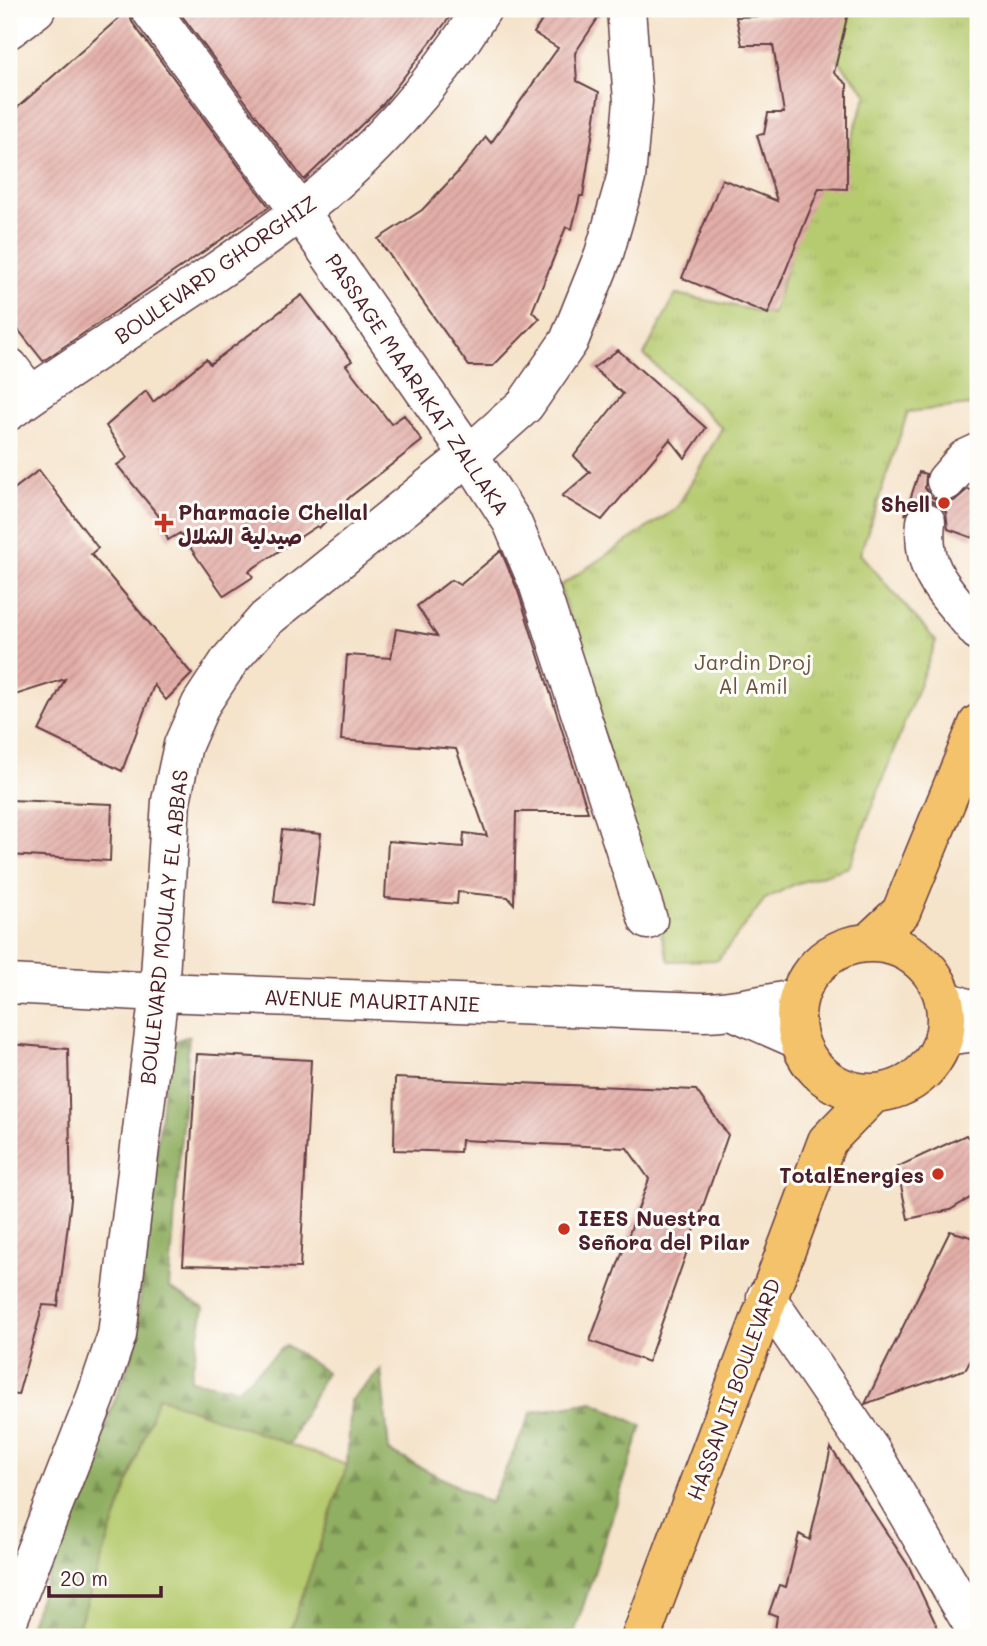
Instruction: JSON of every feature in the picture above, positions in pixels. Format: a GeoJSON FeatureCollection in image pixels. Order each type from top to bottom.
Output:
{"type":"FeatureCollection","features":[{"type":"Feature","properties":{"kind":"main road"},"geometry":{"type":"LineString","coordinates":[[869,942],[901,912],[978,724]]}},
{"type":"Feature","properties":{"kind":"main road"},"geometry":{"type":"LineString","coordinates":[[901,912],[909,953]]}},
{"type":"Feature","properties":{"kind":"main road"},"geometry":{"type":"LineString","coordinates":[[806,1055],[841,1089],[872,1095],[904,1087],[930,1066],[961,1020],[937,981],[925,966],[909,953],[891,945],[869,942],[846,947],[824,958],[807,976],[797,999],[794,1019],[806,1055],[827,1141]]}},
{"type":"Feature","properties":{"kind":"main road","name":"HASSAN II BOULEVARD"},"geometry":{"type":"LineString","coordinates":[[641,1637],[766,1297],[827,1141],[872,1095]]}},
{"type":"Feature","properties":{"kind":"street"},"geometry":{"type":"LineString","coordinates":[[9,29],[36,9]]}},
{"type":"Feature","properties":{"kind":"street","name":"PASSAGE MAARAKAT ZALLAKA"},"geometry":{"type":"LineString","coordinates":[[150,9],[300,212],[470,455],[512,522],[538,583],[648,920]]}},
{"type":"Feature","properties":{"kind":"street","name":"BOULEVARD GHORGHIZ"},"geometry":{"type":"LineString","coordinates":[[16,391],[150,317],[300,212],[372,147],[419,95],[482,9]]}},
{"type":"Feature","properties":{"kind":"street","name":"BOULEVARD MOULAY EL ABBAS"},"geometry":{"type":"LineString","coordinates":[[9,1618],[96,1398],[117,1335],[159,992],[172,801],[183,745],[201,704],[230,660],[266,619],[470,455],[525,405],[569,341],[604,254],[626,178],[633,101],[626,9]]}},
{"type":"Feature","properties":{"kind":"street"},"geometry":{"type":"LineString","coordinates":[[946,481],[965,459],[978,453]]}},
{"type":"Feature","properties":{"kind":"street"},"geometry":{"type":"LineString","coordinates":[[926,522],[926,561],[978,631]]}},
{"type":"Feature","properties":{"kind":"street","name":"AVENUE MAURITANIE"},"geometry":{"type":"LineString","coordinates":[[9,984],[159,992],[736,1012],[769,1002],[797,999]]}},
{"type":"Feature","properties":{"kind":"street","name":"AVENUE MAURITANIE"},"geometry":{"type":"LineString","coordinates":[[736,1012],[806,1055]]}},
{"type":"Feature","properties":{"kind":"street"},"geometry":{"type":"LineString","coordinates":[[766,1297],[871,1451],[976,1624]]}},
{"type":"Feature","properties":{"kind":"green space","name":"Jardin Droj Al Amil"},"geometry":{"type":"Polygon","coordinates":[[[834,9],[978,9],[978,404],[908,412],[860,554],[936,641],[849,867],[795,884],[765,899],[718,960],[669,961],[560,586],[677,508],[722,428],[644,355],[676,294],[772,314],[815,179],[835,184],[867,94],[825,45],[834,9]]]}},
{"type":"Feature","properties":{"kind":"green space"},"geometry":{"type":"Polygon","coordinates":[[[189,1036],[169,1288],[204,1308],[190,1380],[238,1389],[286,1345],[326,1372],[289,1445],[158,1398],[75,1637],[25,1637],[134,1349],[169,1043],[189,1036]]]}},
{"type":"Feature","properties":{"kind":"green space"},"geometry":{"type":"Polygon","coordinates":[[[381,1369],[389,1451],[490,1503],[532,1412],[593,1402],[642,1426],[573,1637],[288,1637],[347,1465],[351,1401],[381,1369]]]}},
{"type":"Feature","properties":{"kind":"green space"},"geometry":{"type":"Polygon","coordinates":[[[158,1397],[347,1465],[288,1637],[75,1637],[158,1397]]]}},
{"type":"Feature","properties":{"kind":"building"},"geometry":{"type":"Polygon","coordinates":[[[177,9],[456,9],[383,104],[304,180],[177,9]]]}},
{"type":"Feature","properties":{"kind":"building"},"geometry":{"type":"Polygon","coordinates":[[[549,9],[604,9],[575,53],[577,81],[599,92],[583,196],[580,196],[572,229],[566,227],[532,312],[540,318],[493,366],[469,366],[378,239],[422,210],[460,170],[486,137],[491,143],[558,48],[534,33],[549,9]]]}},
{"type":"Feature","properties":{"kind":"building"},"geometry":{"type":"Polygon","coordinates":[[[128,10],[132,22],[269,207],[43,361],[9,318],[9,115],[128,10]]]}},
{"type":"Feature","properties":{"kind":"building"},"geometry":{"type":"Polygon","coordinates":[[[848,13],[834,73],[847,84],[847,189],[819,188],[768,314],[682,278],[722,179],[777,201],[757,135],[764,134],[768,113],[784,113],[773,45],[742,45],[736,17],[848,13]]]}},
{"type":"Feature","properties":{"kind":"building"},"geometry":{"type":"Polygon","coordinates":[[[302,295],[352,361],[346,365],[391,424],[404,415],[422,441],[351,496],[319,528],[317,526],[249,571],[253,577],[224,596],[180,533],[168,540],[158,515],[117,465],[127,458],[106,426],[146,391],[153,402],[206,359],[210,364],[302,295]]]}},
{"type":"Feature","properties":{"kind":"building"},"geometry":{"type":"Polygon","coordinates":[[[618,350],[706,428],[685,458],[670,439],[602,520],[562,496],[590,472],[574,456],[623,394],[593,368],[618,350]]]}},
{"type":"Feature","properties":{"kind":"building"},"geometry":{"type":"Polygon","coordinates":[[[39,470],[98,548],[91,554],[192,674],[166,700],[154,685],[122,771],[39,731],[65,679],[9,697],[9,493],[39,470]]]}},
{"type":"Feature","properties":{"kind":"building"},"geometry":{"type":"Polygon","coordinates":[[[919,472],[926,474],[925,488],[931,497],[941,502],[954,501],[968,489],[978,492],[978,521],[973,538],[948,529],[946,512],[937,503],[928,500],[916,502],[905,515],[919,472]]]}},
{"type":"Feature","properties":{"kind":"building"},"geometry":{"type":"Polygon","coordinates":[[[501,551],[518,591],[588,812],[516,812],[514,904],[508,897],[458,892],[457,904],[385,898],[388,841],[463,847],[464,833],[487,836],[456,749],[341,740],[347,655],[391,658],[396,629],[437,636],[417,606],[451,580],[460,585],[501,551]]]}},
{"type":"Feature","properties":{"kind":"building"},"geometry":{"type":"Polygon","coordinates":[[[9,800],[112,804],[110,861],[9,855],[9,800]]]}},
{"type":"Feature","properties":{"kind":"building"},"geometry":{"type":"Polygon","coordinates":[[[282,830],[321,834],[313,906],[274,902],[282,830]]]}},
{"type":"Feature","properties":{"kind":"building"},"geometry":{"type":"Polygon","coordinates":[[[9,1044],[68,1049],[71,1199],[58,1306],[43,1305],[18,1395],[9,1394],[9,1044]]]}},
{"type":"Feature","properties":{"kind":"building"},"geometry":{"type":"Polygon","coordinates":[[[197,1054],[311,1060],[300,1268],[183,1265],[197,1054]]]}},
{"type":"Feature","properties":{"kind":"building"},"geometry":{"type":"Polygon","coordinates":[[[395,1078],[696,1090],[728,1135],[648,1362],[590,1341],[649,1179],[627,1148],[461,1140],[460,1152],[394,1150],[395,1078]]]}},
{"type":"Feature","properties":{"kind":"building","name":"TotalEnergies"},"geometry":{"type":"Polygon","coordinates":[[[966,1135],[978,1149],[978,1193],[950,1210],[908,1219],[897,1167],[966,1135]]]}},
{"type":"Feature","properties":{"kind":"building"},"geometry":{"type":"Polygon","coordinates":[[[950,1231],[978,1239],[978,1347],[966,1369],[865,1404],[950,1231]]]}},
{"type":"Feature","properties":{"kind":"building"},"geometry":{"type":"Polygon","coordinates":[[[831,1448],[909,1567],[942,1637],[774,1637],[777,1616],[769,1613],[779,1585],[786,1587],[799,1534],[810,1540],[831,1448]]]}},
{"type":"Feature","properties":{"kind":"place","name":"Shell"},"geometry":{"type":"Point","coordinates":[944,503]}},
{"type":"Feature","properties":{"kind":"place","name":"Pharmacie Chellal صيدلية الشلال"},"geometry":{"type":"Point","coordinates":[164,523]}},
{"type":"Feature","properties":{"kind":"place","name":"TotalEnergies"},"geometry":{"type":"Point","coordinates":[938,1174]}},
{"type":"Feature","properties":{"kind":"place","name":"IEES Nuestra Señora del Pilar"},"geometry":{"type":"Point","coordinates":[564,1229]}}]}
